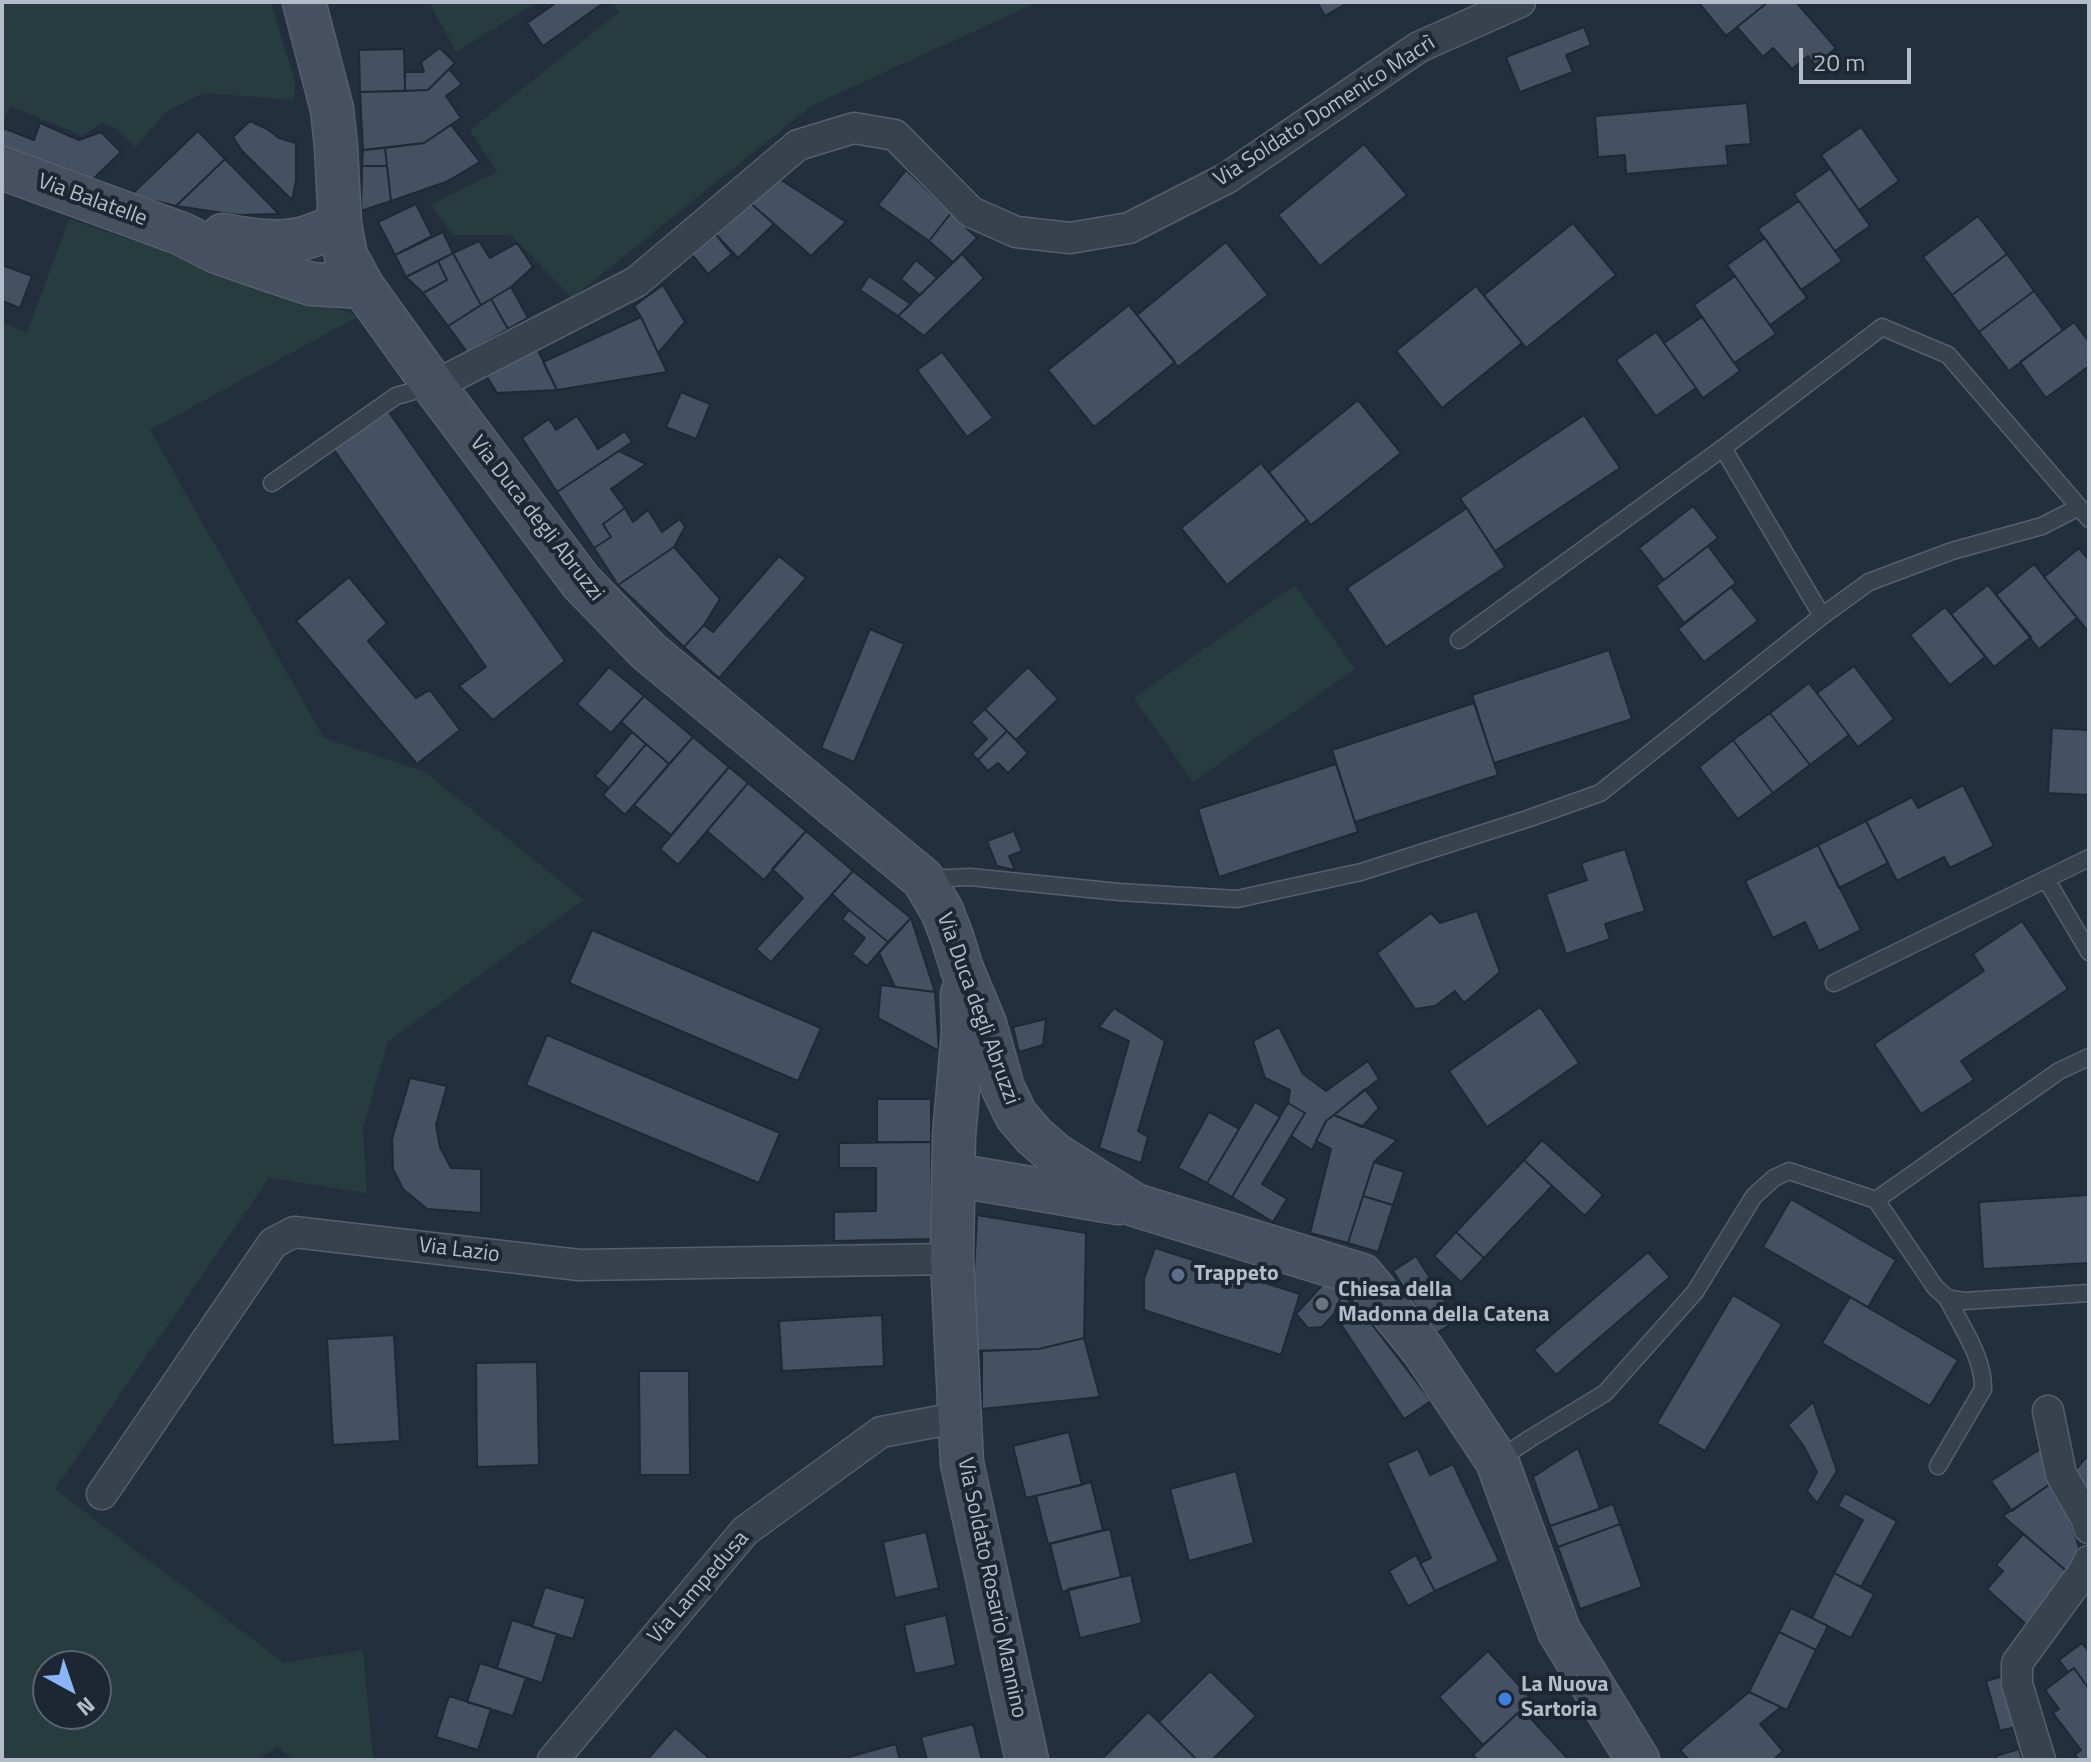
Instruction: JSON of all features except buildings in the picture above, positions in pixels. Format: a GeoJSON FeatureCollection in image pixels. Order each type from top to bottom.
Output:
{"type":"FeatureCollection","features":[{"type":"Feature","properties":{"kind":"main road","name":"Via Duca degli Abruzzi"},"geometry":{"type":"LineString","coordinates":[[304,2],[332,109],[340,224],[346,256],[363,287],[434,386],[581,582],[648,651],[923,879],[942,911],[952,937],[985,1024],[1003,1088],[1016,1115],[1034,1136],[1056,1155],[1135,1205],[1362,1275],[1423,1350],[1497,1461],[1559,1631],[1638,1760]]}},
{"type":"Feature","properties":{"kind":"main road","name":"Via Balatelle"},"geometry":{"type":"LineString","coordinates":[[2,168],[182,234]]}},
{"type":"Feature","properties":{"kind":"main road"},"geometry":{"type":"LineString","coordinates":[[182,234],[222,234],[278,242],[306,238],[340,224]]}},
{"type":"Feature","properties":{"kind":"main road"},"geometry":{"type":"LineString","coordinates":[[182,234],[217,252],[311,284],[363,287]]}},
{"type":"Feature","properties":{"kind":"main road","name":"Via Soldato Rosario Mannino"},"geometry":{"type":"LineString","coordinates":[[962,969],[963,1032],[954,1136],[952,1259],[962,1463],[1027,1760]]}},
{"type":"Feature","properties":{"kind":"main road"},"geometry":{"type":"LineString","coordinates":[[954,1175],[1135,1205]]}},
{"type":"Feature","properties":{"kind":"street","name":"Via Soldato Domenico Macrì"},"geometry":{"type":"LineString","coordinates":[[434,386],[636,282],[798,145],[854,128],[895,135],[971,212],[1016,232],[1070,238],[1129,228],[1227,178],[1419,47],[1520,2]]}},
{"type":"Feature","properties":{"kind":"street","name":"Via Lazio"},"geometry":{"type":"LineString","coordinates":[[102,1494],[273,1243],[294,1232],[579,1265],[952,1259]]}},
{"type":"Feature","properties":{"kind":"street"},"geometry":{"type":"LineString","coordinates":[[2048,1411],[2061,1474],[2088,1522]]}},
{"type":"Feature","properties":{"kind":"street","name":"Via Lampedusa"},"geometry":{"type":"LineString","coordinates":[[553,1760],[745,1531],[881,1432],[961,1417]]}},
{"type":"Feature","properties":{"kind":"street"},"geometry":{"type":"LineString","coordinates":[[2040,1760],[2017,1684],[2017,1663],[2089,1561]]}},
{"type":"Feature","properties":{"kind":"lane"},"geometry":{"type":"LineString","coordinates":[[923,879],[970,877],[1119,892],[1237,899],[1361,872],[1600,793],[1869,582],[1952,551],[2084,513],[1948,355],[1882,327],[1723,448],[1459,640]]}},
{"type":"Feature","properties":{"kind":"lane"},"geometry":{"type":"LineString","coordinates":[[272,483],[396,396],[434,386]]}},
{"type":"Feature","properties":{"kind":"lane"},"geometry":{"type":"LineString","coordinates":[[1723,448],[1822,616]]}},
{"type":"Feature","properties":{"kind":"lane"},"geometry":{"type":"LineString","coordinates":[[1834,983],[2089,858]]}},
{"type":"Feature","properties":{"kind":"lane"},"geometry":{"type":"LineString","coordinates":[[2046,879],[2089,952]]}},
{"type":"Feature","properties":{"kind":"lane"},"geometry":{"type":"LineString","coordinates":[[1876,1200],[2059,1071],[2089,1057]]}},
{"type":"Feature","properties":{"kind":"lane"},"geometry":{"type":"LineString","coordinates":[[1497,1461],[1605,1393],[1695,1292],[1754,1196],[1774,1178],[1789,1171],[1876,1200],[1935,1287],[1947,1298],[1979,1361],[1983,1389],[1938,1466]]}},
{"type":"Feature","properties":{"kind":"lane"},"geometry":{"type":"LineString","coordinates":[[1947,1298],[1964,1301],[2089,1293]]}},
{"type":"Feature","properties":{"kind":"green space"},"geometry":{"type":"Polygon","coordinates":[[[2,2],[271,2],[295,83],[294,100],[204,93],[166,112],[136,147],[116,128],[102,123],[82,136],[10,106],[2,124],[2,2]]]}},
{"type":"Feature","properties":{"kind":"green space"},"geometry":{"type":"Polygon","coordinates":[[[429,2],[538,2],[456,52],[429,2]]]}},
{"type":"Feature","properties":{"kind":"green space"},"geometry":{"type":"Polygon","coordinates":[[[612,2],[1038,2],[811,106],[572,298],[511,235],[453,235],[431,204],[497,172],[470,130],[619,12],[612,2]]]}},
{"type":"Feature","properties":{"kind":"green space"},"geometry":{"type":"Polygon","coordinates":[[[69,219],[359,316],[150,430],[324,738],[425,772],[584,900],[388,1041],[363,1128],[367,1193],[269,1178],[55,1489],[284,1663],[363,1650],[373,1760],[294,1760],[277,1746],[258,1760],[2,1760],[2,322],[27,333],[69,219]]]}},
{"type":"Feature","properties":{"kind":"green space"},"geometry":{"type":"Polygon","coordinates":[[[1295,585],[1355,669],[1193,782],[1134,698],[1295,585]]]}},
{"type":"Feature","properties":{"kind":"place","name":"Trappeto"},"geometry":{"type":"Point","coordinates":[1178,1275]}},
{"type":"Feature","properties":{"kind":"place","name":"Chiesa della Madonna della Catena"},"geometry":{"type":"Point","coordinates":[1322,1304]}},
{"type":"Feature","properties":{"kind":"place","name":"La Nuova Sartoria"},"geometry":{"type":"Point","coordinates":[1505,1699]}}]}
